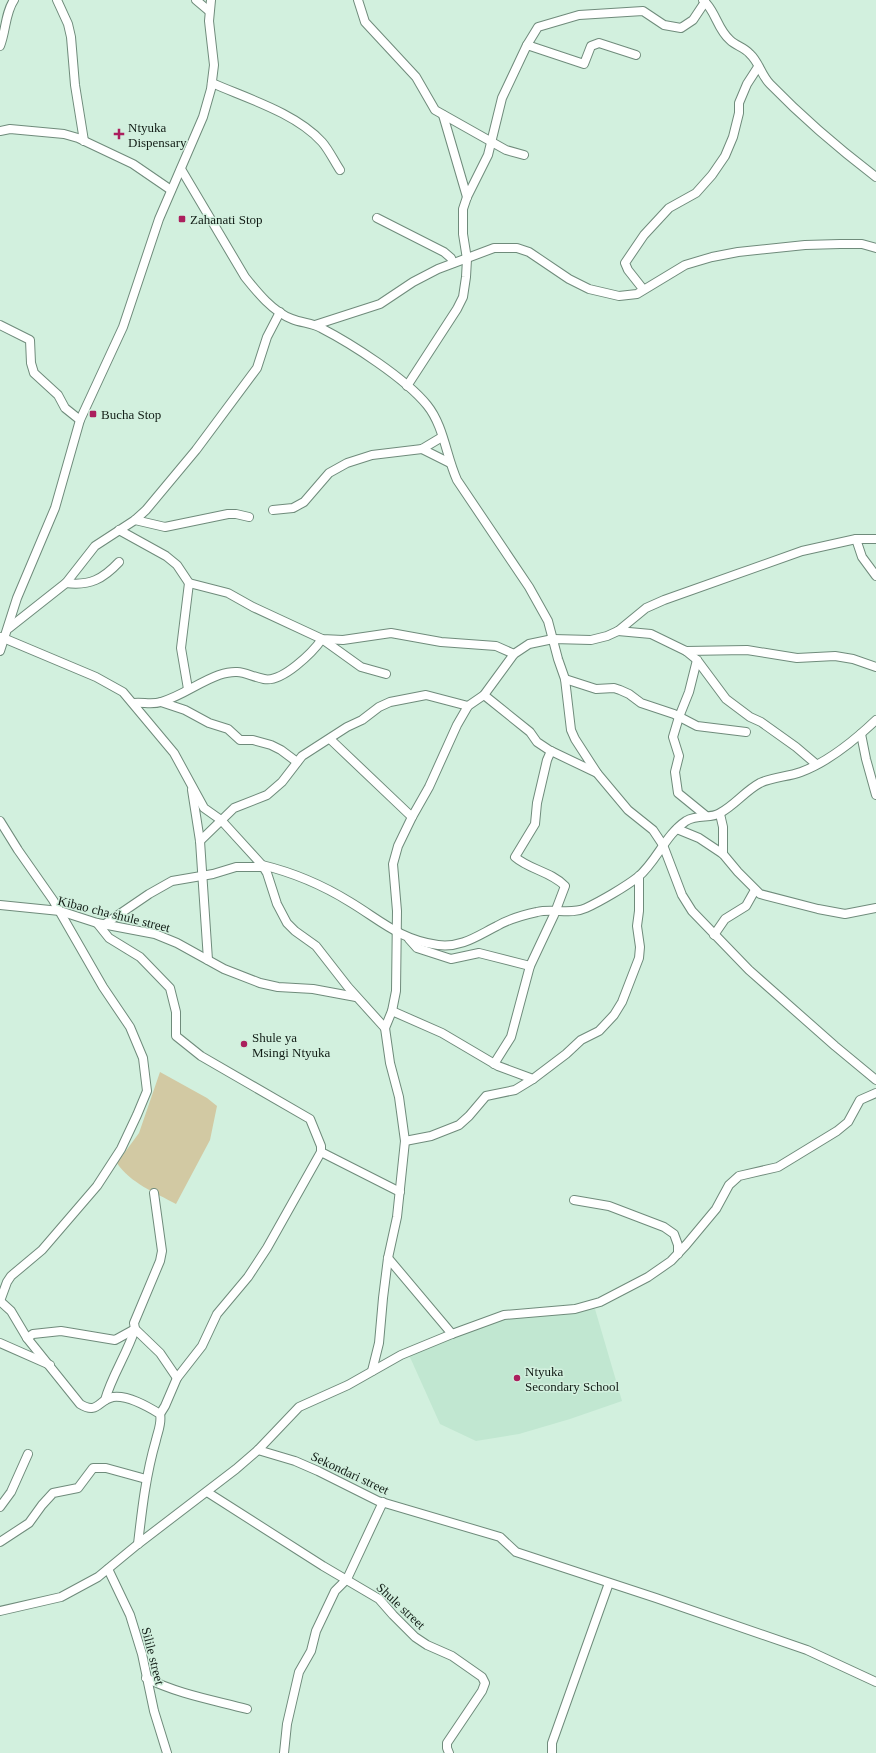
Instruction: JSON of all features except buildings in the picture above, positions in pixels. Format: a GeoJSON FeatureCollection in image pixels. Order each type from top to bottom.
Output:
{"type":"FeatureCollection","features":[{"type":"Feature","properties":{"kind":"street"},"geometry":{"type":"LineString","coordinates":[[0,46],[4,35],[8,12],[14,0]]}},
{"type":"Feature","properties":{"kind":"street"},"geometry":{"type":"LineString","coordinates":[[57,0],[68,24],[71,37],[75,85],[84,141]]}},
{"type":"Feature","properties":{"kind":"street"},"geometry":{"type":"LineString","coordinates":[[196,0],[209,11]]}},
{"type":"Feature","properties":{"kind":"street"},"geometry":{"type":"LineString","coordinates":[[9,628],[17,598],[55,508],[80,420],[123,327],[153,236],[171,190],[203,117],[212,83],[214,66],[209,11],[211,0]]}},
{"type":"Feature","properties":{"kind":"street"},"geometry":{"type":"LineString","coordinates":[[358,0],[365,22],[416,77],[435,110],[506,150],[524,155]]}},
{"type":"Feature","properties":{"kind":"street"},"geometry":{"type":"LineString","coordinates":[[407,386],[457,309],[463,297],[467,259],[463,234],[463,209],[467,197],[488,155],[502,98],[527,45],[538,27],[579,15],[643,11],[664,25],[681,28],[693,20],[704,1],[711,10],[723,33],[731,41],[749,53],[770,84],[813,124],[825,138],[876,177]]}},
{"type":"Feature","properties":{"kind":"street"},"geometry":{"type":"LineString","coordinates":[[527,45],[584,64],[591,46],[599,42],[636,55]]}},
{"type":"Feature","properties":{"kind":"street"},"geometry":{"type":"LineString","coordinates":[[643,289],[628,270],[625,263],[644,235],[669,208],[696,193],[712,175],[725,156],[733,137],[739,113],[739,102],[747,84],[758,67]]}},
{"type":"Feature","properties":{"kind":"street"},"geometry":{"type":"LineString","coordinates":[[212,83],[276,111],[303,126],[322,142],[340,170]]}},
{"type":"Feature","properties":{"kind":"street"},"geometry":{"type":"LineString","coordinates":[[443,115],[467,197]]}},
{"type":"Feature","properties":{"kind":"street"},"geometry":{"type":"LineString","coordinates":[[0,131],[10,129],[64,134],[84,141],[133,164],[171,190]]}},
{"type":"Feature","properties":{"kind":"street"},"geometry":{"type":"LineString","coordinates":[[181,169],[245,277],[258,293],[280,312],[293,320],[315,325],[342,339],[407,386],[427,405],[434,416],[447,447],[450,463],[457,480],[548,621],[565,679],[571,730],[597,773],[628,810],[653,830],[663,845],[682,895],[692,911],[749,970],[794,1011],[876,1080]]}},
{"type":"Feature","properties":{"kind":"street"},"geometry":{"type":"LineString","coordinates":[[377,218],[448,255],[453,263]]}},
{"type":"Feature","properties":{"kind":"street"},"geometry":{"type":"LineString","coordinates":[[315,325],[380,304],[413,282],[453,263],[494,248],[517,248],[529,252],[569,279],[589,289],[619,296],[637,294],[685,265],[712,257],[738,252],[805,245],[862,244],[876,248]]}},
{"type":"Feature","properties":{"kind":"street"},"geometry":{"type":"LineString","coordinates":[[0,651],[3,637],[9,628],[66,583],[95,546],[135,520],[196,450],[255,372],[260,362],[270,330],[280,312]]}},
{"type":"Feature","properties":{"kind":"street"},"geometry":{"type":"LineString","coordinates":[[0,325],[30,340],[31,363],[34,373],[58,395],[65,408],[80,420]]}},
{"type":"Feature","properties":{"kind":"street"},"geometry":{"type":"LineString","coordinates":[[274,510],[293,508],[304,502],[329,473],[347,463],[372,454],[422,449],[442,437]]}},
{"type":"Feature","properties":{"kind":"street"},"geometry":{"type":"LineString","coordinates":[[422,449],[450,463]]}},
{"type":"Feature","properties":{"kind":"street"},"geometry":{"type":"LineString","coordinates":[[135,520],[165,527],[177,526],[222,515],[236,514],[249,517]]}},
{"type":"Feature","properties":{"kind":"street"},"geometry":{"type":"LineString","coordinates":[[119,530],[166,556],[177,565],[189,583],[181,648],[187,674],[188,689]]}},
{"type":"Feature","properties":{"kind":"street"},"geometry":{"type":"LineString","coordinates":[[372,1371],[379,1343],[388,1258],[397,1217],[405,1141],[399,1097],[390,1063],[385,1028],[392,1011],[396,991],[398,934],[393,864],[398,846],[429,787],[442,754],[468,706],[484,695],[514,654],[530,644],[553,638],[591,640],[607,636],[618,631],[646,608],[664,600],[802,551],[856,539],[876,539]]}},
{"type":"Feature","properties":{"kind":"street"},"geometry":{"type":"LineString","coordinates":[[856,539],[862,557],[876,576]]}},
{"type":"Feature","properties":{"kind":"street"},"geometry":{"type":"LineString","coordinates":[[66,583],[75,584],[94,582],[110,572],[119,562]]}},
{"type":"Feature","properties":{"kind":"street"},"geometry":{"type":"LineString","coordinates":[[189,583],[228,593],[253,607],[322,639],[361,667],[386,674]]}},
{"type":"Feature","properties":{"kind":"street"},"geometry":{"type":"LineString","coordinates":[[618,631],[650,634],[686,651],[697,660],[726,699],[750,717],[761,722],[796,747],[816,764]]}},
{"type":"Feature","properties":{"kind":"street"},"geometry":{"type":"LineString","coordinates":[[322,639],[343,640],[391,633],[441,642],[463,642],[496,646],[514,654]]}},
{"type":"Feature","properties":{"kind":"street"},"geometry":{"type":"LineString","coordinates":[[3,637],[107,682],[123,692],[134,703],[174,753],[204,808],[221,820],[263,866],[270,881],[277,904],[287,923],[295,932],[316,946],[332,969],[385,1028]]}},
{"type":"Feature","properties":{"kind":"street"},"geometry":{"type":"LineString","coordinates":[[161,702],[220,674],[245,672],[264,679],[276,677],[304,661],[322,639]]}},
{"type":"Feature","properties":{"kind":"street"},"geometry":{"type":"LineString","coordinates":[[686,651],[747,650],[797,658],[835,656],[853,659],[876,668]]}},
{"type":"Feature","properties":{"kind":"street"},"geometry":{"type":"LineString","coordinates":[[697,660],[689,692],[679,716],[673,740],[679,756],[675,772],[678,791],[705,815]]}},
{"type":"Feature","properties":{"kind":"street"},"geometry":{"type":"LineString","coordinates":[[565,679],[596,689],[614,688],[620,690],[647,706],[679,716],[697,726],[746,732]]}},
{"type":"Feature","properties":{"kind":"street"},"geometry":{"type":"LineString","coordinates":[[200,841],[234,808],[267,795],[282,782],[302,756],[348,727],[362,720],[380,707],[394,701],[426,695],[468,706]]}},
{"type":"Feature","properties":{"kind":"street"},"geometry":{"type":"LineString","coordinates":[[484,695],[530,732],[537,742],[551,751],[597,773]]}},
{"type":"Feature","properties":{"kind":"street"},"geometry":{"type":"LineString","coordinates":[[134,703],[161,702],[185,710],[209,723],[228,728],[240,740],[254,740],[271,745],[282,750],[298,762]]}},
{"type":"Feature","properties":{"kind":"street"},"geometry":{"type":"LineString","coordinates":[[138,1544],[146,1479],[161,1422],[160,1414],[177,1378],[202,1346],[217,1314],[248,1277],[266,1248],[321,1152],[321,1146],[310,1119],[201,1056],[176,1036],[176,1012],[170,988],[140,957],[109,938],[101,924],[172,881],[213,874],[236,867],[263,866],[292,872],[311,881],[350,902],[398,934],[432,944],[462,944],[510,920],[540,911],[572,911],[586,908],[639,876],[648,868],[663,845],[677,829],[687,821],[705,815],[720,814],[749,790],[760,783],[800,772],[816,764],[861,734],[876,720]]}},
{"type":"Feature","properties":{"kind":"street"},"geometry":{"type":"LineString","coordinates":[[861,734],[866,760],[876,795]]}},
{"type":"Feature","properties":{"kind":"street"},"geometry":{"type":"LineString","coordinates":[[330,739],[412,817]]}},
{"type":"Feature","properties":{"kind":"street"},"geometry":{"type":"LineString","coordinates":[[494,1064],[511,1037],[530,966],[565,886],[557,877],[522,862],[515,857],[535,824],[537,803],[546,760],[551,751]]}},
{"type":"Feature","properties":{"kind":"street"},"geometry":{"type":"LineString","coordinates":[[191,782],[200,841],[208,960]]}},
{"type":"Feature","properties":{"kind":"street"},"geometry":{"type":"LineString","coordinates":[[720,814],[723,827],[723,854]]}},
{"type":"Feature","properties":{"kind":"street"},"geometry":{"type":"LineString","coordinates":[[0,821],[60,911],[103,987],[130,1027],[143,1058],[146,1091],[137,1116],[121,1149],[97,1186],[42,1250],[11,1276],[7,1282],[0,1301],[11,1311],[27,1338],[80,1404],[86,1408],[94,1408],[105,1400],[112,1398],[127,1399],[160,1414]]}},
{"type":"Feature","properties":{"kind":"street"},"geometry":{"type":"LineString","coordinates":[[677,829],[700,838],[723,854],[756,890],[772,897],[837,913],[856,913],[876,908]]}},
{"type":"Feature","properties":{"kind":"street"},"geometry":{"type":"LineString","coordinates":[[405,1141],[430,1136],[459,1124],[469,1116],[486,1096],[515,1090],[533,1079],[566,1054],[581,1040],[599,1031],[614,1015],[622,1002],[639,958],[640,947],[637,926],[639,911],[639,876]]}},
{"type":"Feature","properties":{"kind":"street"},"geometry":{"type":"LineString","coordinates":[[714,935],[724,919],[746,906],[756,890]]}},
{"type":"Feature","properties":{"kind":"street","name":"Kibao cha shule street"},"geometry":{"type":"LineString","coordinates":[[0,905],[60,911],[101,924],[155,934],[177,943],[247,979],[278,987],[313,989],[356,997]]}},
{"type":"Feature","properties":{"kind":"street"},"geometry":{"type":"LineString","coordinates":[[409,938],[417,948],[451,959],[479,953],[530,966]]}},
{"type":"Feature","properties":{"kind":"street"},"geometry":{"type":"LineString","coordinates":[[392,1011],[442,1033],[494,1064],[533,1079]]}},
{"type":"Feature","properties":{"kind":"street"},"geometry":{"type":"LineString","coordinates":[[0,1612],[61,1597],[98,1577],[258,1450],[300,1407],[348,1385],[401,1355],[452,1334],[504,1315],[575,1309],[600,1302],[648,1277],[671,1261],[678,1254],[716,1209],[723,1194],[734,1179],[739,1176],[778,1167],[838,1131],[848,1122],[860,1100],[876,1093]]}},
{"type":"Feature","properties":{"kind":"street"},"geometry":{"type":"LineString","coordinates":[[321,1152],[400,1192]]}},
{"type":"Feature","properties":{"kind":"street"},"geometry":{"type":"LineString","coordinates":[[154,1193],[162,1251],[160,1261],[134,1323],[136,1329],[160,1353],[177,1378]]}},
{"type":"Feature","properties":{"kind":"street"},"geometry":{"type":"LineString","coordinates":[[574,1200],[609,1206],[664,1228],[674,1234],[678,1245],[678,1254]]}},
{"type":"Feature","properties":{"kind":"street"},"geometry":{"type":"LineString","coordinates":[[388,1258],[452,1334]]}},
{"type":"Feature","properties":{"kind":"street"},"geometry":{"type":"LineString","coordinates":[[27,1338],[33,1334],[61,1331],[115,1340],[136,1329]]}},
{"type":"Feature","properties":{"kind":"street"},"geometry":{"type":"LineString","coordinates":[[105,1400],[113,1379],[129,1349],[136,1329]]}},
{"type":"Feature","properties":{"kind":"street"},"geometry":{"type":"LineString","coordinates":[[0,1342],[51,1366]]}},
{"type":"Feature","properties":{"kind":"street","name":"Sekondari street"},"geometry":{"type":"LineString","coordinates":[[258,1450],[313,1468],[383,1502],[500,1536],[516,1552],[609,1582]]}},
{"type":"Feature","properties":{"kind":"street"},"geometry":{"type":"LineString","coordinates":[[0,1507],[12,1492],[28,1454]]}},
{"type":"Feature","properties":{"kind":"street"},"geometry":{"type":"LineString","coordinates":[[0,1542],[29,1523],[53,1493],[78,1488],[93,1468],[106,1468],[146,1479]]}},
{"type":"Feature","properties":{"kind":"street","name":"Shule street"},"geometry":{"type":"LineString","coordinates":[[207,1492],[323,1566],[348,1579],[379,1599],[392,1615],[415,1637],[427,1645],[452,1656],[484,1680],[485,1683],[482,1691],[447,1743],[446,1751]]}},
{"type":"Feature","properties":{"kind":"street"},"geometry":{"type":"LineString","coordinates":[[284,1753],[288,1724],[299,1672],[311,1651],[316,1631],[335,1591],[348,1579],[383,1502]]}},
{"type":"Feature","properties":{"kind":"street","name":"Silile street"},"geometry":{"type":"LineString","coordinates":[[108,1569],[130,1615],[142,1654],[146,1678],[167,1753]]}},
{"type":"Feature","properties":{"kind":"street"},"geometry":{"type":"LineString","coordinates":[[552,1753],[552,1743],[609,1582],[807,1650],[876,1682]]}},
{"type":"Feature","properties":{"kind":"street"},"geometry":{"type":"LineString","coordinates":[[146,1678],[166,1688],[247,1709]]}},
{"type":"Feature","properties":{"kind":"shaded area"},"geometry":{"type":"Polygon","coordinates":[[[160,1072],[207,1098],[217,1106],[210,1140],[176,1204],[136,1182],[122,1170],[117,1163],[139,1133],[160,1072]]]}},
{"type":"Feature","properties":{"kind":"shaded area","name":"Ntyuka Secondary School"},"geometry":{"type":"Polygon","coordinates":[[[595,1309],[622,1401],[570,1419],[519,1434],[476,1441],[440,1424],[409,1355],[457,1335],[504,1319],[595,1309]]]}},
{"type":"Feature","properties":{"kind":"place","name":"Ntyuka Dispensary"},"geometry":{"type":"Point","coordinates":[119,134]}},
{"type":"Feature","properties":{"kind":"place","name":"Zahanati Stop"},"geometry":{"type":"Point","coordinates":[182,219]}},
{"type":"Feature","properties":{"kind":"place","name":"Bucha Stop"},"geometry":{"type":"Point","coordinates":[93,414]}},
{"type":"Feature","properties":{"kind":"place","name":"Shule ya Msingi Ntyuka"},"geometry":{"type":"Point","coordinates":[244,1044]}},
{"type":"Feature","properties":{"kind":"place","name":"Ntyuka Secondary School"},"geometry":{"type":"Point","coordinates":[517,1378]}}]}
